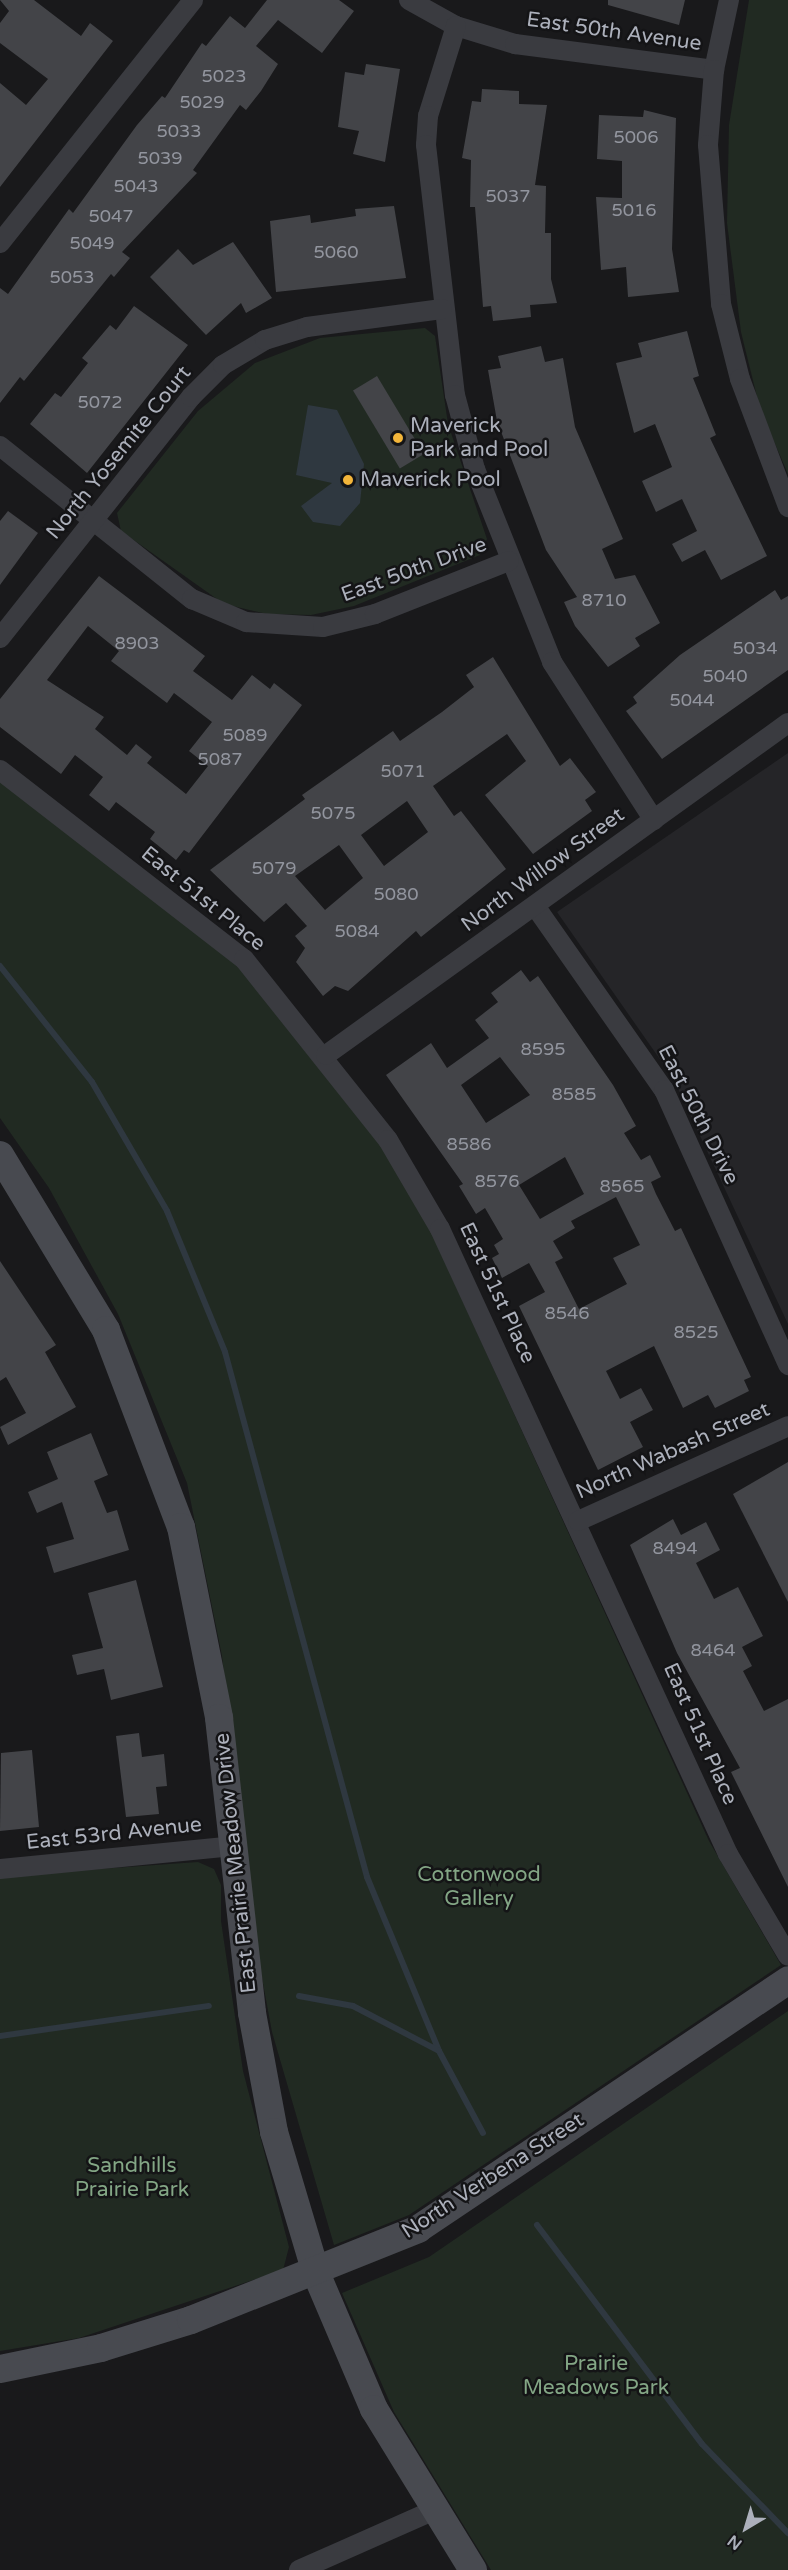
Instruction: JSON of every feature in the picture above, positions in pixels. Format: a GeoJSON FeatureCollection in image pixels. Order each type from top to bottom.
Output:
{"type":"FeatureCollection","features":[{"type":"Feature","properties":{"kind":"street"},"geometry":{"type":"LineString","coordinates":[[0,243],[193,0]]}},
{"type":"Feature","properties":{"kind":"street","name":"East 50th Avenue"},"geometry":{"type":"LineString","coordinates":[[409,0],[456,26],[568,53],[714,70]]}},
{"type":"Feature","properties":{"kind":"street"},"geometry":{"type":"LineString","coordinates":[[729,0],[714,70],[708,145],[712,217],[721,304],[740,379],[788,507]]}},
{"type":"Feature","properties":{"kind":"street"},"geometry":{"type":"LineString","coordinates":[[456,26],[428,116],[426,145],[442,309],[475,469],[508,561],[552,662],[654,819]]}},
{"type":"Feature","properties":{"kind":"street","name":"North Yosemite Court"},"geometry":{"type":"LineString","coordinates":[[0,638],[191,397],[223,365],[265,340],[307,327],[442,309]]}},
{"type":"Feature","properties":{"kind":"street","name":"East 50th Drive"},"geometry":{"type":"LineString","coordinates":[[0,446],[192,599],[246,622],[285,629],[323,627],[375,614],[508,561]]}},
{"type":"Feature","properties":{"kind":"street","name":"North Willow Street"},"geometry":{"type":"LineString","coordinates":[[326,1055],[788,723]]}},
{"type":"Feature","properties":{"kind":"street","name":"East 51st Place"},"geometry":{"type":"LineString","coordinates":[[0,770],[244,958],[326,1055],[388,1140],[440,1229],[578,1521],[728,1854],[788,1956]]}},
{"type":"Feature","properties":{"kind":"street","name":"East 50th Drive"},"geometry":{"type":"LineString","coordinates":[[535,906],[664,1090],[788,1365]]}},
{"type":"Feature","properties":{"kind":"street","name":"East Prairie Meadow Drive"},"geometry":{"type":"LineString","coordinates":[[0,1155],[106,1330],[181,1527],[219,1718],[252,2013],[274,2132],[316,2273],[374,2409],[432,2511],[473,2570]]}},
{"type":"Feature","properties":{"kind":"street","name":"North Wabash Street"},"geometry":{"type":"LineString","coordinates":[[578,1521],[788,1426]]}},
{"type":"Feature","properties":{"kind":"street","name":"East 53rd Avenue"},"geometry":{"type":"LineString","coordinates":[[0,1869],[233,1846]]}},
{"type":"Feature","properties":{"kind":"street","name":"North Verbena Street"},"geometry":{"type":"LineString","coordinates":[[0,2369],[101,2348],[316,2273],[418,2229],[788,1980]]}},
{"type":"Feature","properties":{"kind":"street"},"geometry":{"type":"LineString","coordinates":[[299,2570],[432,2511]]}},
{"type":"Feature","properties":{"kind":"shaded area","name":"Maverick Pool"},"geometry":{"type":"Polygon","coordinates":[[[308,405],[337,410],[364,464],[360,503],[340,526],[313,522],[301,506],[332,483],[296,475],[308,405]]]}},
{"type":"Feature","properties":{"kind":"shaded area"},"geometry":{"type":"Polygon","coordinates":[[[788,753],[788,1324],[673,1078],[557,912],[788,753]]]}},
{"type":"Feature","properties":{"kind":"green space"},"geometry":{"type":"Polygon","coordinates":[[[749,0],[788,0],[788,474],[760,409],[741,332],[727,223],[729,125],[749,0]]]}},
{"type":"Feature","properties":{"kind":"green space"},"geometry":{"type":"Polygon","coordinates":[[[425,328],[435,336],[448,424],[487,539],[480,555],[354,606],[311,615],[267,614],[224,604],[121,531],[117,513],[198,411],[255,363],[320,338],[425,328]]]}},
{"type":"Feature","properties":{"kind":"green space","name":"Cottonwood Gallery"},"geometry":{"type":"Polygon","coordinates":[[[0,779],[244,967],[375,1132],[422,1212],[709,1841],[781,1965],[409,2215],[334,2245],[272,2032],[252,1924],[222,1656],[187,1483],[118,1314],[49,1188],[0,1118],[0,779]]]}},
{"type":"Feature","properties":{"kind":"green space","name":"Sandhills Prairie Park"},"geometry":{"type":"Polygon","coordinates":[[[198,1862],[214,1869],[221,1885],[221,1921],[243,2071],[289,2247],[283,2270],[79,2338],[0,2351],[0,1876],[198,1862]]]}},
{"type":"Feature","properties":{"kind":"green space","name":"Prairie Meadows Park"},"geometry":{"type":"Polygon","coordinates":[[[788,2011],[788,2570],[491,2570],[394,2412],[342,2293],[429,2257],[788,2011]]]}},
{"type":"Feature","properties":{"kind":"building"},"geometry":{"type":"Polygon","coordinates":[[[0,0],[34,0],[81,36],[90,23],[113,41],[0,187],[0,83],[26,105],[48,79],[0,43],[0,23],[9,11],[0,0]]]}},
{"type":"Feature","properties":{"kind":"building"},"geometry":{"type":"Polygon","coordinates":[[[267,0],[339,0],[354,11],[322,53],[278,20],[256,46],[278,64],[261,91],[246,110],[240,105],[193,170],[197,173],[122,252],[130,258],[114,277],[111,274],[24,381],[20,377],[0,403],[0,288],[8,294],[69,209],[73,213],[137,125],[162,96],[165,98],[202,43],[206,46],[230,16],[245,28],[267,0]]]}},
{"type":"Feature","properties":{"kind":"building"},"geometry":{"type":"Polygon","coordinates":[[[608,0],[685,0],[679,25],[608,5],[608,0]]]}},
{"type":"Feature","properties":{"kind":"building"},"geometry":{"type":"Polygon","coordinates":[[[366,64],[400,69],[385,162],[353,154],[359,131],[338,127],[345,72],[364,75],[366,64]]]}},
{"type":"Feature","properties":{"kind":"building"},"geometry":{"type":"Polygon","coordinates":[[[482,89],[519,91],[519,104],[547,105],[535,185],[546,186],[545,233],[551,233],[551,279],[557,303],[530,305],[531,317],[493,321],[491,306],[483,307],[475,207],[470,207],[471,160],[462,158],[472,101],[481,102],[482,89]]]}},
{"type":"Feature","properties":{"kind":"building"},"geometry":{"type":"Polygon","coordinates":[[[644,110],[676,118],[672,249],[679,292],[628,297],[626,267],[601,270],[596,197],[622,198],[622,161],[597,159],[599,115],[643,117],[644,110]]]}},
{"type":"Feature","properties":{"kind":"building"},"geometry":{"type":"Polygon","coordinates":[[[394,206],[406,278],[276,292],[270,221],[310,215],[311,223],[356,216],[355,209],[394,206]]]}},
{"type":"Feature","properties":{"kind":"building"},"geometry":{"type":"Polygon","coordinates":[[[233,242],[272,298],[246,313],[241,303],[206,335],[150,277],[178,249],[193,265],[233,242]]]}},
{"type":"Feature","properties":{"kind":"building"},"geometry":{"type":"Polygon","coordinates":[[[134,306],[188,345],[87,473],[30,424],[55,393],[61,397],[88,363],[82,358],[110,325],[116,330],[134,306]]]}},
{"type":"Feature","properties":{"kind":"building"},"geometry":{"type":"Polygon","coordinates":[[[687,331],[699,376],[693,378],[716,435],[710,438],[767,556],[721,580],[705,550],[682,562],[672,544],[697,531],[682,499],[656,512],[642,481],[672,467],[655,424],[634,433],[616,363],[642,357],[638,343],[687,331]]]}},
{"type":"Feature","properties":{"kind":"building"},"geometry":{"type":"Polygon","coordinates":[[[541,346],[545,362],[563,358],[575,427],[623,539],[602,549],[615,579],[635,575],[660,623],[635,638],[640,646],[608,667],[575,626],[564,602],[577,597],[546,550],[497,421],[488,370],[501,368],[498,356],[541,346]]]}},
{"type":"Feature","properties":{"kind":"building","name":"Maverick Park and Pool"},"geometry":{"type":"Polygon","coordinates":[[[377,376],[424,454],[400,468],[353,390],[377,376]]]}},
{"type":"Feature","properties":{"kind":"building"},"geometry":{"type":"Polygon","coordinates":[[[8,511],[38,533],[0,585],[0,521],[8,511]]]}},
{"type":"Feature","properties":{"kind":"building"},"geometry":{"type":"Polygon","coordinates":[[[99,576],[205,656],[193,671],[232,700],[252,675],[270,689],[274,683],[302,705],[189,853],[184,850],[176,860],[150,839],[155,832],[116,802],[109,811],[89,795],[103,777],[75,755],[61,774],[0,727],[0,699],[99,576]],[[88,626],[47,680],[104,717],[95,729],[127,755],[136,744],[152,757],[147,763],[186,794],[208,766],[189,751],[212,722],[174,693],[167,703],[111,661],[119,651],[88,626]]]}},
{"type":"Feature","properties":{"kind":"building"},"geometry":{"type":"Polygon","coordinates":[[[775,590],[781,600],[788,596],[788,670],[662,759],[626,711],[637,703],[633,697],[680,655],[775,590]]]}},
{"type":"Feature","properties":{"kind":"building"},"geometry":{"type":"Polygon","coordinates":[[[493,657],[560,766],[570,758],[596,792],[585,800],[592,811],[533,854],[485,795],[526,761],[507,734],[433,786],[454,816],[461,811],[506,869],[421,937],[416,931],[348,991],[335,986],[323,996],[296,962],[305,948],[295,936],[307,926],[286,903],[264,922],[210,870],[305,799],[302,795],[393,731],[400,741],[442,712],[474,687],[466,675],[493,657]],[[407,801],[361,835],[384,866],[428,832],[407,801]],[[339,845],[295,876],[325,910],[363,878],[339,845]]]}},
{"type":"Feature","properties":{"kind":"building"},"geometry":{"type":"Polygon","coordinates":[[[521,970],[530,982],[538,976],[613,1085],[636,1126],[624,1133],[641,1160],[650,1155],[661,1177],[651,1182],[656,1194],[675,1231],[681,1228],[751,1377],[744,1380],[749,1391],[715,1408],[708,1395],[683,1408],[654,1346],[606,1371],[620,1399],[641,1388],[653,1410],[630,1422],[643,1447],[598,1470],[519,1306],[545,1292],[529,1263],[502,1278],[492,1258],[499,1254],[494,1245],[503,1239],[485,1208],[476,1214],[459,1186],[463,1184],[386,1075],[431,1043],[447,1068],[489,1038],[475,1020],[498,1002],[491,993],[521,970]],[[500,1057],[461,1085],[486,1123],[530,1095],[500,1057]],[[565,1157],[519,1185],[540,1219],[584,1194],[565,1157]],[[616,1197],[571,1221],[575,1228],[553,1241],[563,1258],[555,1262],[579,1309],[627,1284],[613,1258],[640,1245],[616,1197]]]}},
{"type":"Feature","properties":{"kind":"building"},"geometry":{"type":"Polygon","coordinates":[[[0,1261],[56,1345],[45,1352],[76,1407],[8,1445],[0,1427],[26,1413],[6,1377],[0,1381],[0,1261]]]}},
{"type":"Feature","properties":{"kind":"building"},"geometry":{"type":"Polygon","coordinates":[[[91,1433],[108,1475],[94,1481],[107,1513],[117,1510],[129,1550],[54,1573],[46,1547],[74,1539],[62,1502],[37,1513],[28,1492],[58,1479],[47,1452],[91,1433]]]}},
{"type":"Feature","properties":{"kind":"building"},"geometry":{"type":"Polygon","coordinates":[[[788,1462],[788,1602],[733,1494],[788,1462]]]}},
{"type":"Feature","properties":{"kind":"building"},"geometry":{"type":"Polygon","coordinates":[[[673,1519],[681,1535],[706,1522],[720,1550],[696,1563],[714,1599],[738,1587],[763,1636],[742,1647],[752,1666],[743,1671],[764,1711],[788,1699],[788,1887],[731,1772],[740,1768],[677,1653],[630,1545],[673,1519]]]}},
{"type":"Feature","properties":{"kind":"building"},"geometry":{"type":"Polygon","coordinates":[[[136,1580],[163,1687],[111,1700],[104,1669],[77,1675],[72,1655],[103,1648],[88,1593],[136,1580]]]}},
{"type":"Feature","properties":{"kind":"building"},"geometry":{"type":"Polygon","coordinates":[[[139,1733],[142,1757],[164,1754],[167,1786],[156,1787],[159,1814],[126,1817],[116,1736],[139,1733]]]}},
{"type":"Feature","properties":{"kind":"building"},"geometry":{"type":"Polygon","coordinates":[[[32,1750],[39,1827],[0,1831],[1,1753],[32,1750]]]}},
{"type":"Feature","properties":{"kind":"waterway"},"geometry":{"type":"LineString","coordinates":[[0,966],[92,1082],[167,1211],[225,1352],[367,1877],[439,2051],[483,2133]]}},
{"type":"Feature","properties":{"kind":"waterway"},"geometry":{"type":"LineString","coordinates":[[299,1996],[353,2006],[439,2051]]}},
{"type":"Feature","properties":{"kind":"waterway"},"geometry":{"type":"LineString","coordinates":[[0,2036],[209,2006]]}},
{"type":"Feature","properties":{"kind":"waterway"},"geometry":{"type":"LineString","coordinates":[[537,2225],[702,2444],[788,2533]]}},
{"type":"Feature","properties":{"kind":"place","name":"Maverick Park and Pool"},"geometry":{"type":"Point","coordinates":[398,438]}},
{"type":"Feature","properties":{"kind":"place","name":"Maverick Pool"},"geometry":{"type":"Point","coordinates":[348,480]}}]}
